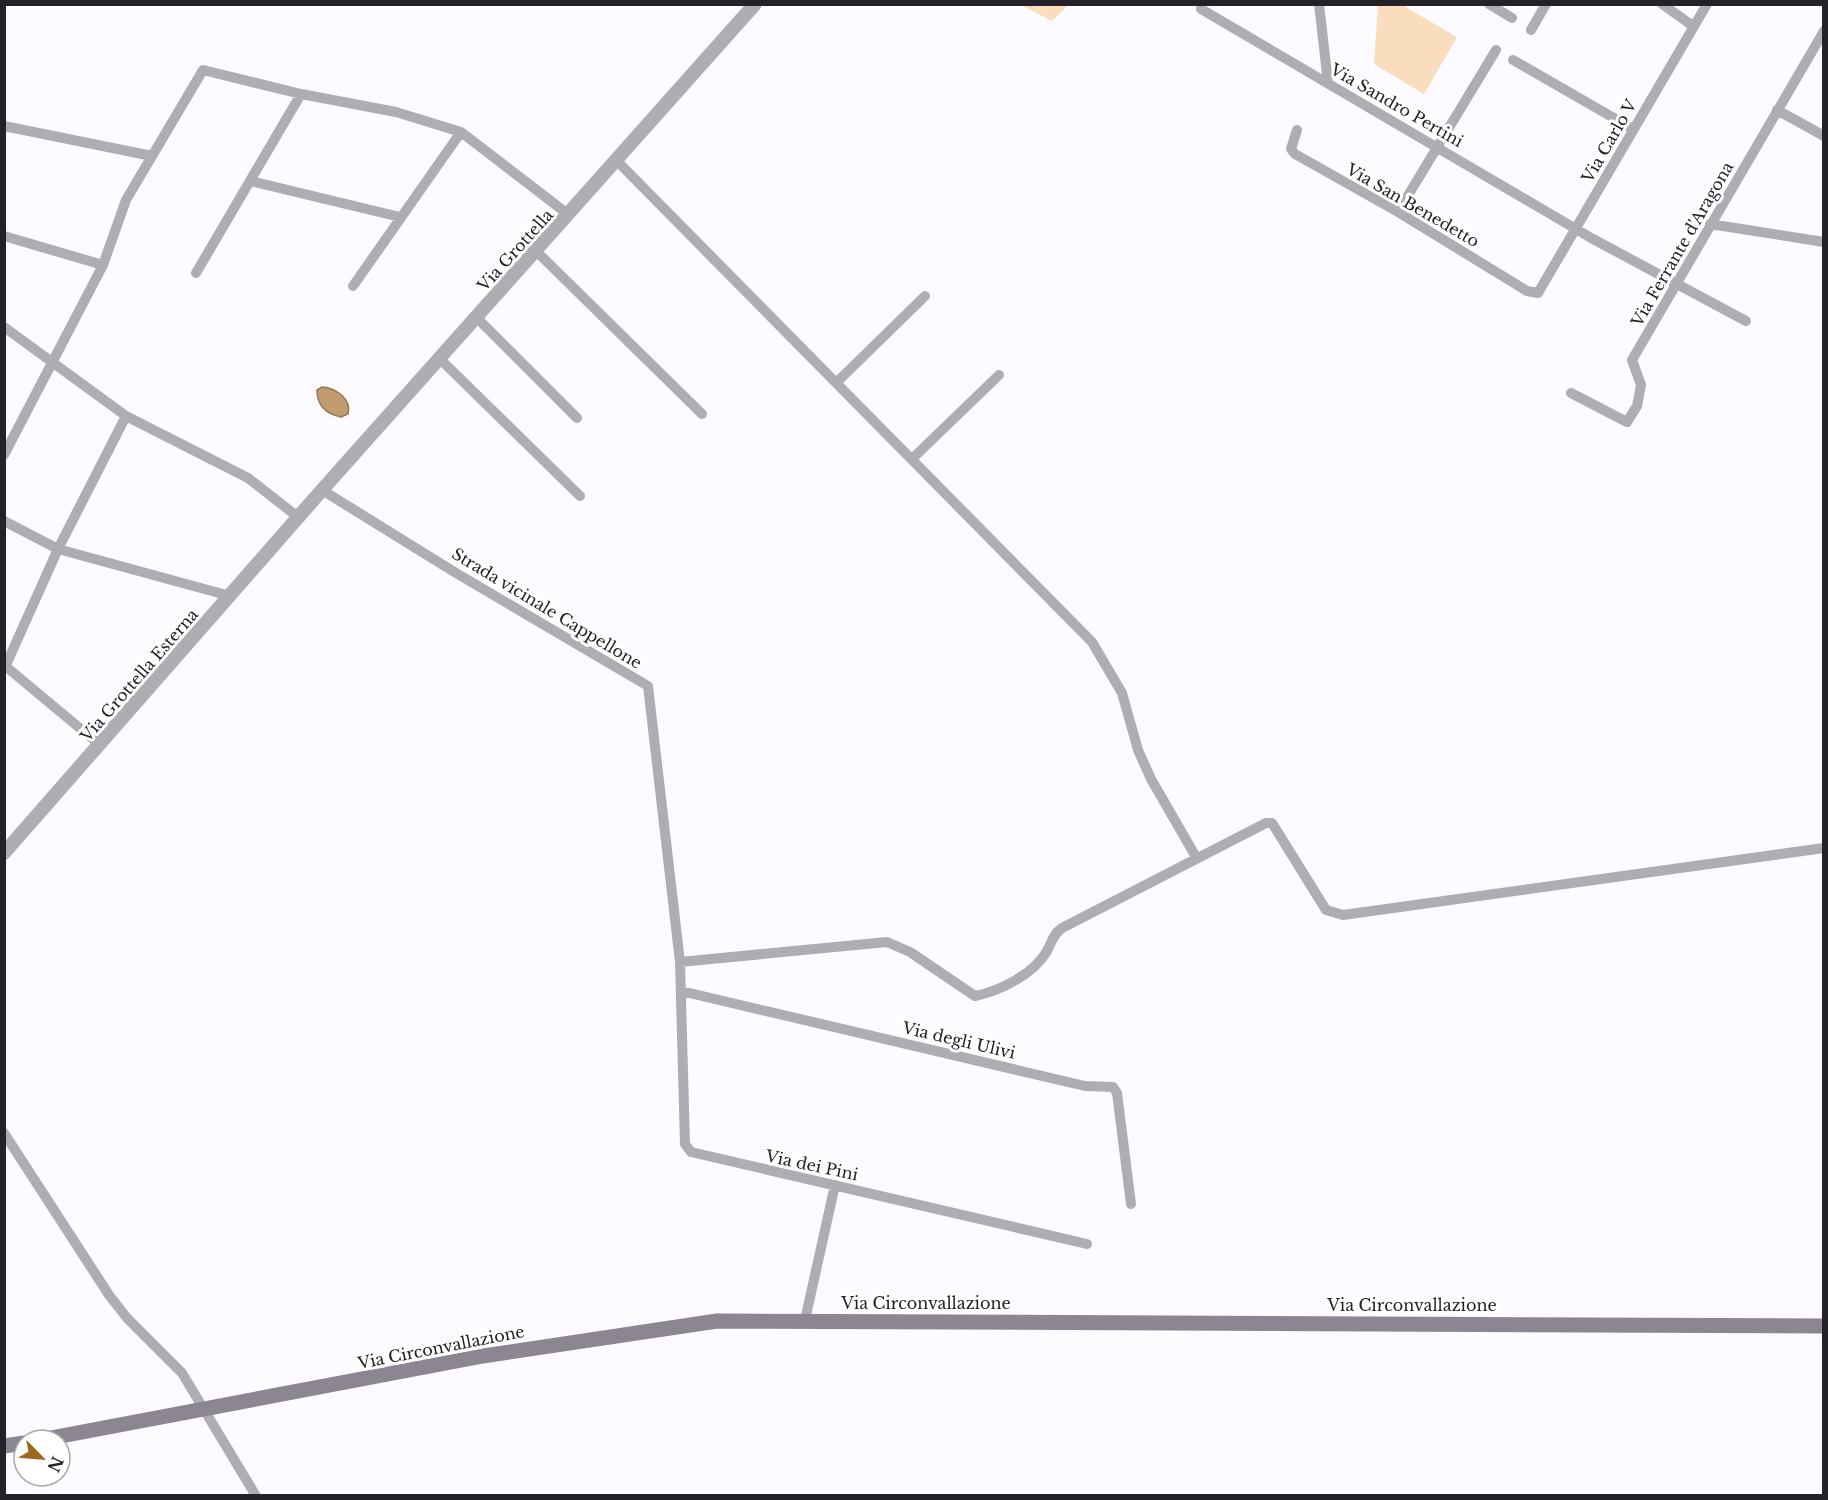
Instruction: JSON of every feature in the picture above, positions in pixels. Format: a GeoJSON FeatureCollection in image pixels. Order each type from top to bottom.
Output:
{"type":"FeatureCollection","features":[{"type":"Feature","properties":{"kind":"main road","name":"Via Circonvallazione"},"geometry":{"type":"LineString","coordinates":[[72,1434],[483,1356],[717,1321],[1824,1326]]}},
{"type":"Feature","properties":{"kind":"street","name":"Via Grottella"},"geometry":{"type":"LineString","coordinates":[[298,518],[755,4]]}},
{"type":"Feature","properties":{"kind":"street"},"geometry":{"type":"LineString","coordinates":[[1319,4],[1328,83]]}},
{"type":"Feature","properties":{"kind":"street"},"geometry":{"type":"LineString","coordinates":[[1489,4],[1512,18]]}},
{"type":"Feature","properties":{"kind":"street"},"geometry":{"type":"LineString","coordinates":[[1531,30],[1546,4]]}},
{"type":"Feature","properties":{"kind":"street"},"geometry":{"type":"LineString","coordinates":[[1662,4],[1693,26]]}},
{"type":"Feature","properties":{"kind":"street","name":"Via Carlo V"},"geometry":{"type":"LineString","coordinates":[[1538,293],[1707,4]]}},
{"type":"Feature","properties":{"kind":"street","name":"Via Sandro Pertini"},"geometry":{"type":"LineString","coordinates":[[1201,9],[1576,229],[1746,321]]}},
{"type":"Feature","properties":{"kind":"street","name":"Via Ferrante d'Aragona"},"geometry":{"type":"LineString","coordinates":[[1571,393],[1627,422],[1636,406],[1641,385],[1632,360],[1824,31]]}},
{"type":"Feature","properties":{"kind":"street"},"geometry":{"type":"LineString","coordinates":[[1398,212],[1436,145],[1496,50]]}},
{"type":"Feature","properties":{"kind":"street"},"geometry":{"type":"LineString","coordinates":[[1513,60],[1633,129]]}},
{"type":"Feature","properties":{"kind":"street"},"geometry":{"type":"LineString","coordinates":[[4,455],[103,265],[126,200],[203,70],[301,94],[396,112],[461,132],[568,215]]}},
{"type":"Feature","properties":{"kind":"street"},"geometry":{"type":"LineString","coordinates":[[196,273],[301,94]]}},
{"type":"Feature","properties":{"kind":"street"},"geometry":{"type":"LineString","coordinates":[[1777,110],[1824,136]]}},
{"type":"Feature","properties":{"kind":"street"},"geometry":{"type":"LineString","coordinates":[[4,126],[152,156]]}},
{"type":"Feature","properties":{"kind":"street","name":"Via San Benedetto"},"geometry":{"type":"LineString","coordinates":[[1297,130],[1292,149],[1295,154],[1398,212],[1527,291],[1538,293]]}},
{"type":"Feature","properties":{"kind":"street"},"geometry":{"type":"LineString","coordinates":[[353,286],[461,132]]}},
{"type":"Feature","properties":{"kind":"street"},"geometry":{"type":"LineString","coordinates":[[617,161],[913,458],[1092,642],[1122,693],[1138,750],[1151,779],[1196,857]]}},
{"type":"Feature","properties":{"kind":"street"},"geometry":{"type":"LineString","coordinates":[[250,181],[400,217]]}},
{"type":"Feature","properties":{"kind":"street"},"geometry":{"type":"LineString","coordinates":[[1710,224],[1824,242]]}},
{"type":"Feature","properties":{"kind":"street"},"geometry":{"type":"LineString","coordinates":[[4,236],[103,265]]}},
{"type":"Feature","properties":{"kind":"street"},"geometry":{"type":"LineString","coordinates":[[536,251],[702,414]]}},
{"type":"Feature","properties":{"kind":"street"},"geometry":{"type":"LineString","coordinates":[[837,382],[925,296]]}},
{"type":"Feature","properties":{"kind":"street"},"geometry":{"type":"LineString","coordinates":[[477,318],[577,418]]}},
{"type":"Feature","properties":{"kind":"street"},"geometry":{"type":"LineString","coordinates":[[4,327],[126,416],[248,478],[298,518]]}},
{"type":"Feature","properties":{"kind":"street"},"geometry":{"type":"LineString","coordinates":[[440,359],[580,496]]}},
{"type":"Feature","properties":{"kind":"street"},"geometry":{"type":"LineString","coordinates":[[913,458],[999,375]]}},
{"type":"Feature","properties":{"kind":"street"},"geometry":{"type":"LineString","coordinates":[[100,745],[5,664],[58,549],[126,416]]}},
{"type":"Feature","properties":{"kind":"street","name":"Strada vicinale Cappellone"},"geometry":{"type":"LineString","coordinates":[[322,490],[456,573],[648,686],[680,962],[681,991]]}},
{"type":"Feature","properties":{"kind":"street","name":"Via Grottella Esterna"},"geometry":{"type":"LineString","coordinates":[[4,853],[298,518]]}},
{"type":"Feature","properties":{"kind":"street"},"geometry":{"type":"LineString","coordinates":[[4,521],[58,549],[230,596]]}},
{"type":"Feature","properties":{"kind":"street"},"geometry":{"type":"LineString","coordinates":[[680,962],[887,942],[910,952],[975,996],[986,994],[1038,964],[1055,932],[1245,832],[1272,823],[1326,910],[1343,915],[1824,848]]}},
{"type":"Feature","properties":{"kind":"street","name":"Via dei Pini"},"geometry":{"type":"LineString","coordinates":[[681,991],[685,1143],[691,1152],[1087,1244]]}},
{"type":"Feature","properties":{"kind":"street","name":"Via degli Ulivi"},"geometry":{"type":"LineString","coordinates":[[681,991],[1085,1086],[1110,1086],[1117,1093],[1131,1204]]}},
{"type":"Feature","properties":{"kind":"street"},"geometry":{"type":"LineString","coordinates":[[4,1133],[109,1295],[128,1318],[182,1373],[256,1496]]}},
{"type":"Feature","properties":{"kind":"street"},"geometry":{"type":"LineString","coordinates":[[805,1320],[835,1185]]}},
{"type":"Feature","properties":{"kind":"shaded area"},"geometry":{"type":"Polygon","coordinates":[[[1021,5],[1068,5],[1052,21],[1021,5]]]}},
{"type":"Feature","properties":{"kind":"shaded area"},"geometry":{"type":"Polygon","coordinates":[[[1378,5],[1402,5],[1457,37],[1424,94],[1374,64],[1378,5]]]}},
{"type":"Feature","properties":{"kind":"shaded area"},"geometry":{"type":"Polygon","coordinates":[[[322,387],[342,395],[348,404],[348,414],[341,417],[323,408],[317,390],[322,387]]]}}]}
